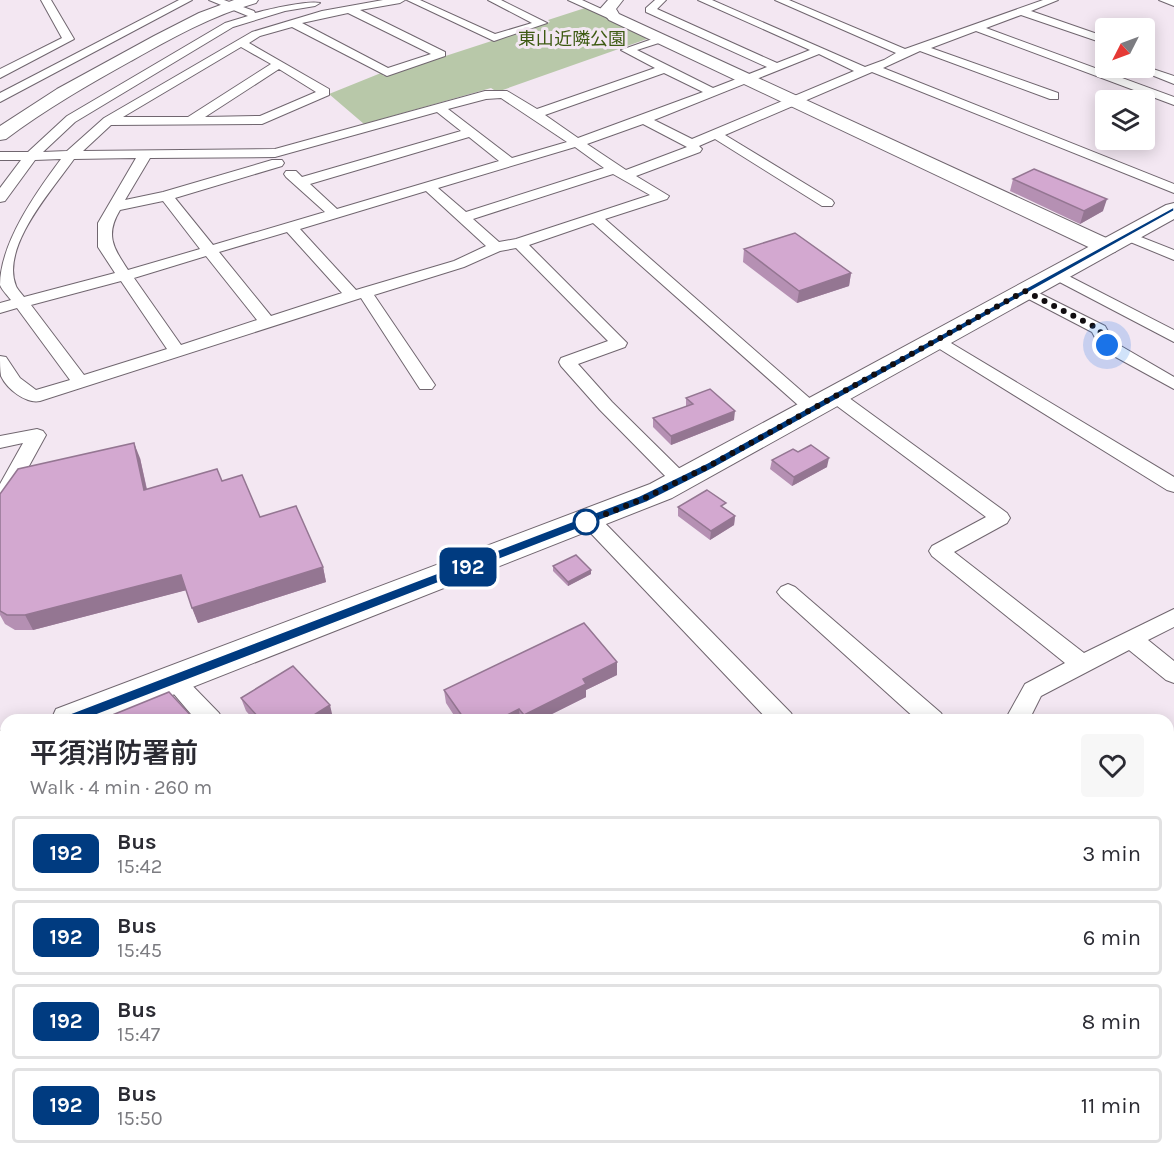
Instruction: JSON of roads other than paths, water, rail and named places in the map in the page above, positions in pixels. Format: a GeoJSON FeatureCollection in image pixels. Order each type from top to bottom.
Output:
{"type":"FeatureCollection","features":[{"type":"Feature","properties":{"kind":"main road"},"geometry":{"type":"LineString","coordinates":[[85,714],[590,520],[681,481],[1174,210]]}},
{"type":"Feature","properties":{"kind":"street"},"geometry":{"type":"LineString","coordinates":[[0,74],[68,39],[46,0]]}},
{"type":"Feature","properties":{"kind":"street"},"geometry":{"type":"LineString","coordinates":[[0,98],[187,0]]}},
{"type":"Feature","properties":{"kind":"street"},"geometry":{"type":"LineString","coordinates":[[80,381],[8,286],[5,265],[9,245],[25,218],[70,156],[108,121],[240,42],[291,22],[400,0]]}},
{"type":"Feature","properties":{"kind":"street"},"geometry":{"type":"LineString","coordinates":[[412,0],[494,38],[542,23],[493,0]]}},
{"type":"Feature","properties":{"kind":"street"},"geometry":{"type":"LineString","coordinates":[[573,0],[615,9],[661,39],[1107,247]]}},
{"type":"Feature","properties":{"kind":"street"},"geometry":{"type":"LineString","coordinates":[[661,0],[650,10],[777,66]]}},
{"type":"Feature","properties":{"kind":"street"},"geometry":{"type":"LineString","coordinates":[[703,0],[819,50],[1174,189]]}},
{"type":"Feature","properties":{"kind":"street"},"geometry":{"type":"LineString","coordinates":[[780,0],[905,53]]}},
{"type":"Feature","properties":{"kind":"street"},"geometry":{"type":"LineString","coordinates":[[644,120],[692,144],[905,53],[1053,0]]}},
{"type":"Feature","properties":{"kind":"street"},"geometry":{"type":"LineString","coordinates":[[1164,0],[1174,3]]}},
{"type":"Feature","properties":{"kind":"street"},"geometry":{"type":"LineString","coordinates":[[0,135],[36,108],[222,3],[254,8],[324,2]]}},
{"type":"Feature","properties":{"kind":"street"},"geometry":{"type":"LineString","coordinates":[[254,8],[278,26]]}},
{"type":"Feature","properties":{"kind":"street"},"geometry":{"type":"LineString","coordinates":[[0,198],[32,156],[71,119],[182,55],[254,8]]}},
{"type":"Feature","properties":{"kind":"street"},"geometry":{"type":"LineString","coordinates":[[291,22],[387,72],[441,54],[349,9]]}},
{"type":"Feature","properties":{"kind":"street"},"geometry":{"type":"LineString","coordinates":[[1023,12],[1095,39]]}},
{"type":"Feature","properties":{"kind":"street"},"geometry":{"type":"LineString","coordinates":[[789,36],[834,22]]}},
{"type":"Feature","properties":{"kind":"street"},"geometry":{"type":"LineString","coordinates":[[976,28],[1174,101]]}},
{"type":"Feature","properties":{"kind":"street"},"geometry":{"type":"LineString","coordinates":[[661,39],[627,50],[714,93]]}},
{"type":"Feature","properties":{"kind":"street"},"geometry":{"type":"LineString","coordinates":[[108,121],[262,120],[325,92],[240,42]]}},
{"type":"Feature","properties":{"kind":"street"},"geometry":{"type":"LineString","coordinates":[[921,48],[1054,96]]}},
{"type":"Feature","properties":{"kind":"street"},"geometry":{"type":"LineString","coordinates":[[0,308],[123,276],[576,143],[644,120],[819,50]]}},
{"type":"Feature","properties":{"kind":"street"},"geometry":{"type":"LineString","coordinates":[[192,120],[279,64]]}},
{"type":"Feature","properties":{"kind":"street"},"geometry":{"type":"LineString","coordinates":[[536,114],[664,69]]}},
{"type":"Feature","properties":{"kind":"street"},"geometry":{"type":"LineString","coordinates":[[103,70],[140,78]]}},
{"type":"Feature","properties":{"kind":"street"},"geometry":{"type":"LineString","coordinates":[[1155,73],[1174,80]]}},
{"type":"Feature","properties":{"kind":"street"},"geometry":{"type":"LineString","coordinates":[[0,361],[14,382],[34,397],[176,350],[459,264],[496,247],[519,243],[662,196],[619,172],[536,114],[503,94],[485,95],[439,108],[276,158],[166,196],[113,207]]}},
{"type":"Feature","properties":{"kind":"street"},"geometry":{"type":"LineString","coordinates":[[439,108],[510,163]]}},
{"type":"Feature","properties":{"kind":"street"},"geometry":{"type":"LineString","coordinates":[[300,182],[470,133]]}},
{"type":"Feature","properties":{"kind":"street"},"geometry":{"type":"LineString","coordinates":[[717,135],[827,203]]}},
{"type":"Feature","properties":{"kind":"street"},"geometry":{"type":"LineString","coordinates":[[465,217],[694,149],[692,144]]}},
{"type":"Feature","properties":{"kind":"street"},"geometry":{"type":"LineString","coordinates":[[0,156],[145,155],[276,158],[335,214]]}},
{"type":"Feature","properties":{"kind":"street"},"geometry":{"type":"LineString","coordinates":[[145,155],[105,224],[105,248],[176,350]]}},
{"type":"Feature","properties":{"kind":"street"},"geometry":{"type":"LineString","coordinates":[[429,187],[496,247]]}},
{"type":"Feature","properties":{"kind":"street"},"geometry":{"type":"LineString","coordinates":[[166,196],[267,322]]}},
{"type":"Feature","properties":{"kind":"street"},"geometry":{"type":"LineString","coordinates":[[595,218],[824,403],[1000,518],[939,551],[1083,665]]}},
{"type":"Feature","properties":{"kind":"street"},"geometry":{"type":"LineString","coordinates":[[290,227],[359,294],[426,385]]}},
{"type":"Feature","properties":{"kind":"street"},"geometry":{"type":"LineString","coordinates":[[1128,236],[1174,255]]}},
{"type":"Feature","properties":{"kind":"street"},"geometry":{"type":"LineString","coordinates":[[519,243],[619,343],[567,362],[606,406],[681,481]]}},
{"type":"Feature","properties":{"kind":"street"},"geometry":{"type":"LineString","coordinates":[[1055,274],[1174,337]]}},
{"type":"Feature","properties":{"kind":"street"},"geometry":{"type":"LineString","coordinates":[[1025,291],[1099,329],[1107,345],[1174,384]]}},
{"type":"Feature","properties":{"kind":"street"},"geometry":{"type":"LineString","coordinates":[[936,339],[1174,486]]}},
{"type":"Feature","properties":{"kind":"street"},"geometry":{"type":"LineString","coordinates":[[0,442],[37,435],[0,501]]}},
{"type":"Feature","properties":{"kind":"street"},"geometry":{"type":"LineString","coordinates":[[590,520],[777,714]]}},
{"type":"Feature","properties":{"kind":"street"},"geometry":{"type":"LineString","coordinates":[[788,592],[926,714]]}},
{"type":"Feature","properties":{"kind":"street"},"geometry":{"type":"LineString","coordinates":[[1020,714],[1033,690],[1174,617]]}},
{"type":"Feature","properties":{"kind":"street"},"geometry":{"type":"LineString","coordinates":[[1132,640],[1174,674]]}},
{"type":"Feature","properties":{"kind":"street"},"geometry":{"type":"LineString","coordinates":[[173,680],[205,714]]}},
{"type":"Feature","properties":{"kind":"park label","name":"東山近隣公園"},"geometry":{"type":"Point","coordinates":[572,39]}}]}
